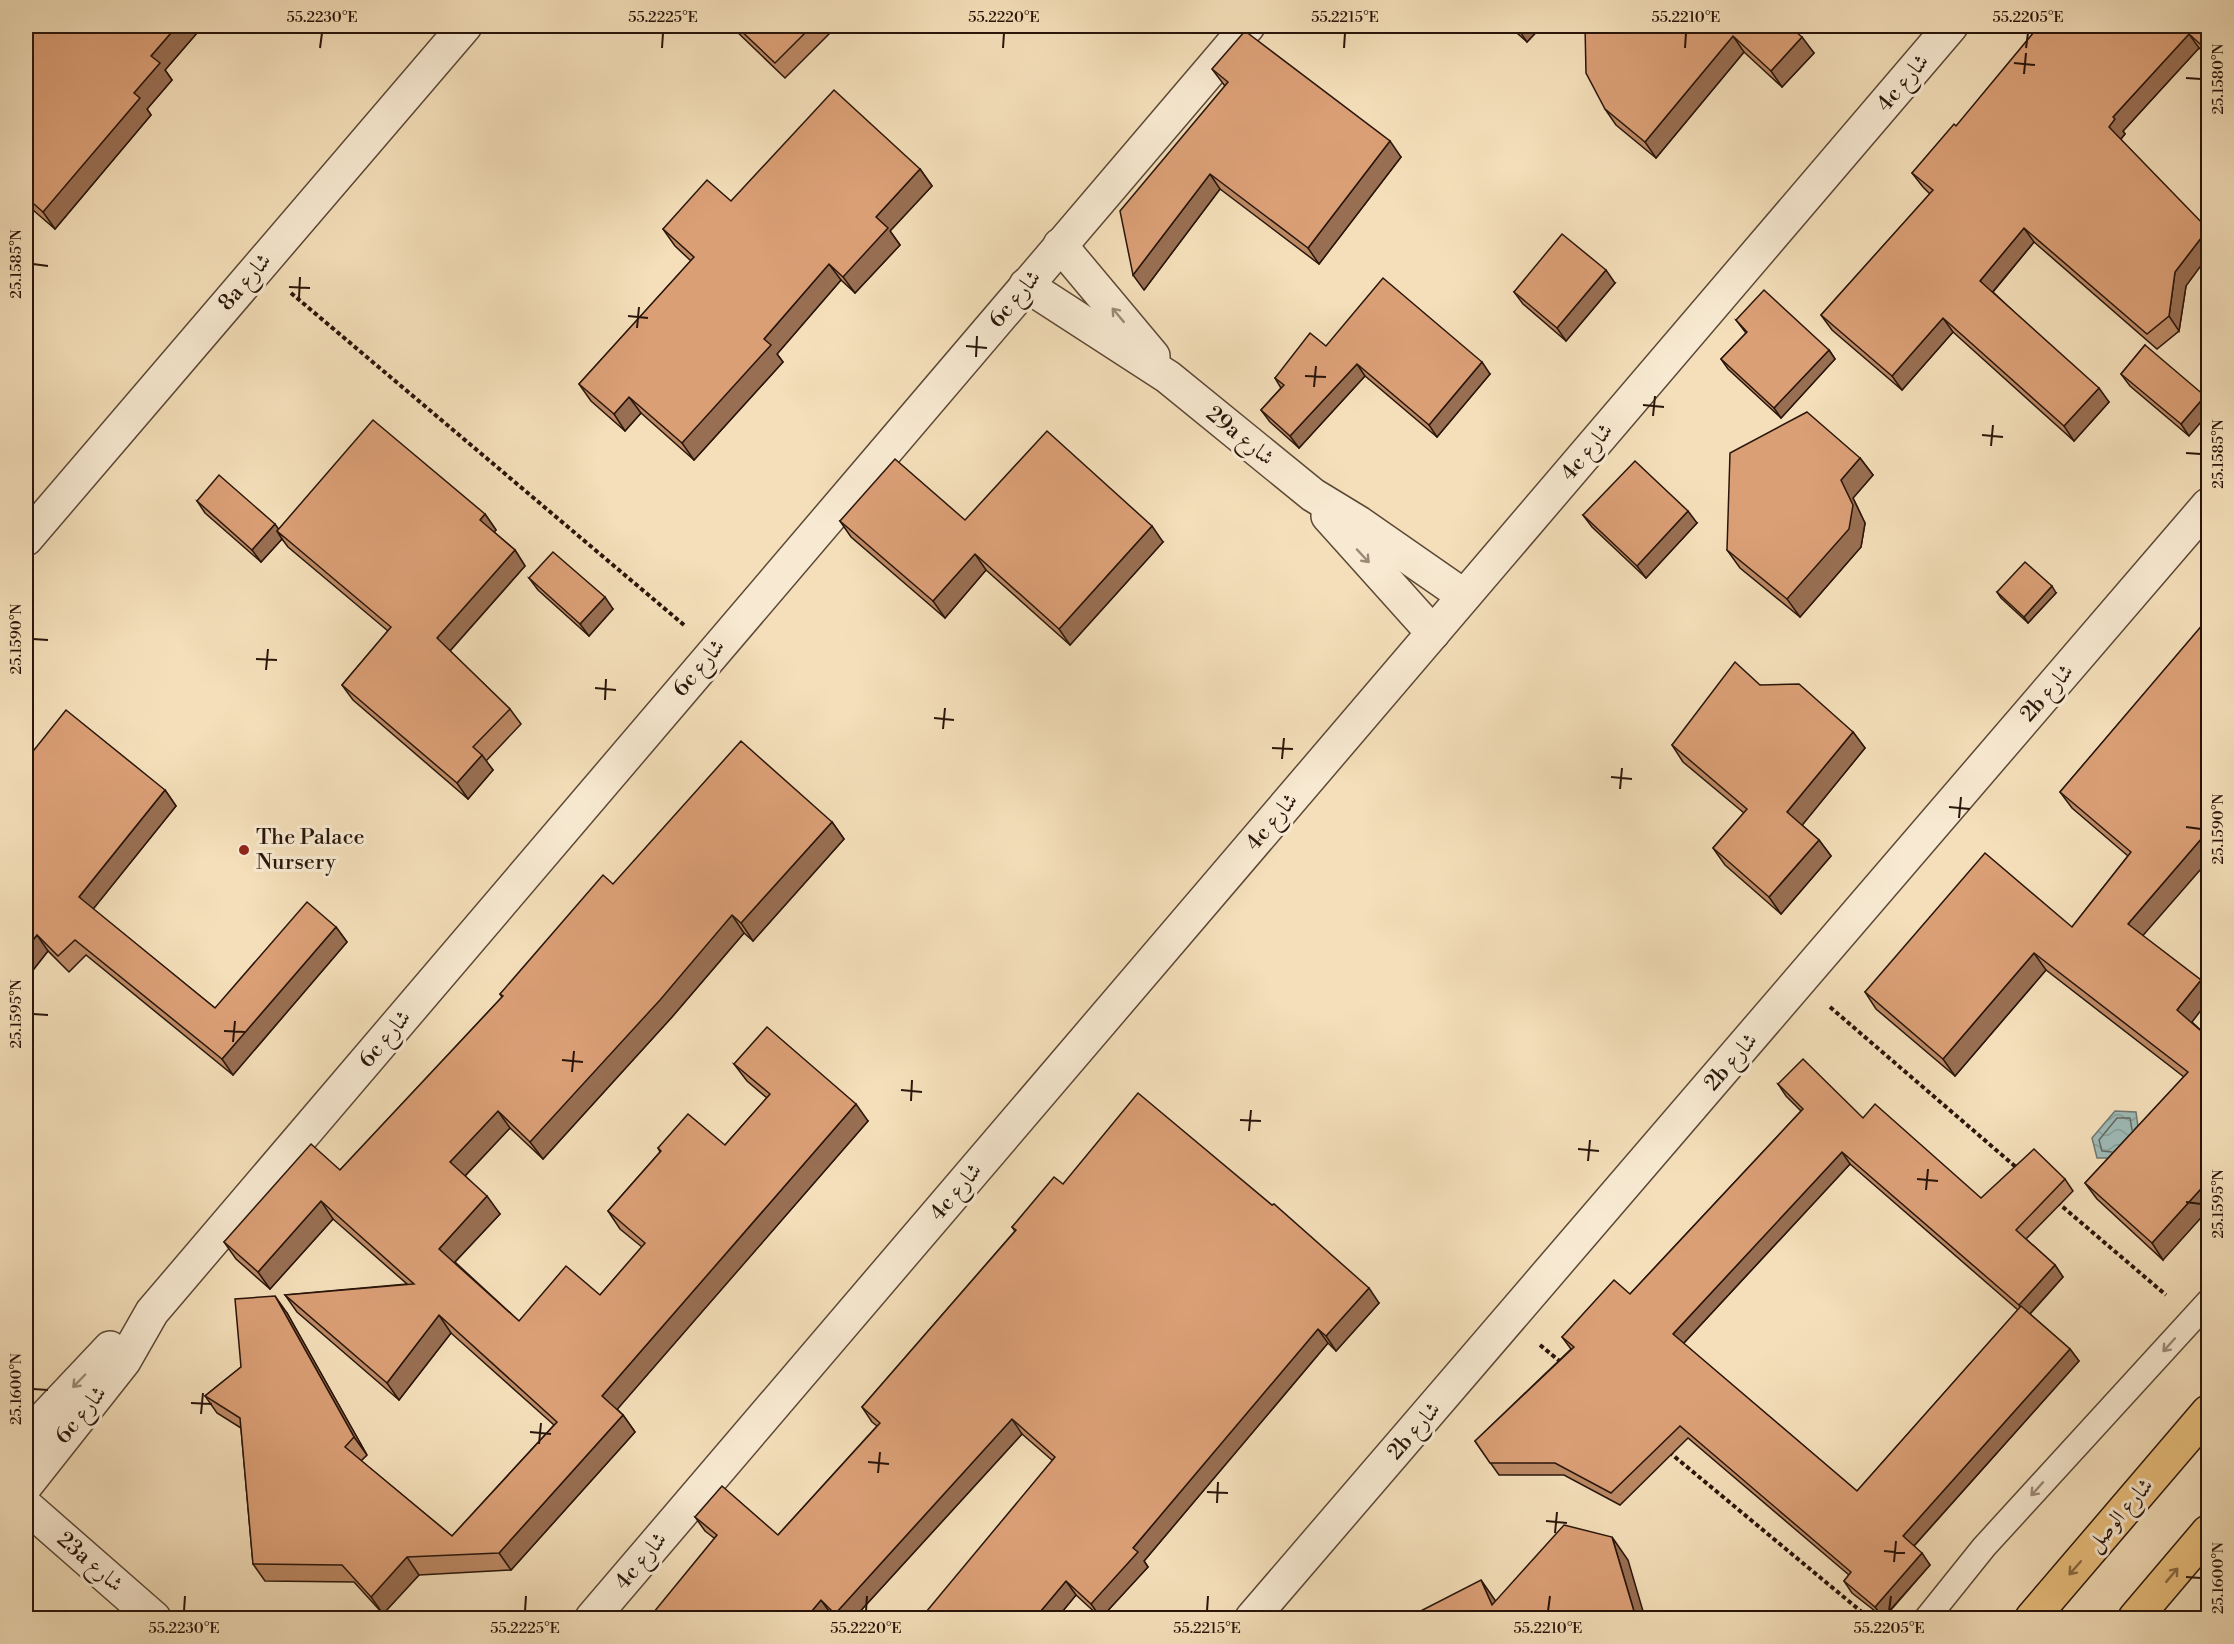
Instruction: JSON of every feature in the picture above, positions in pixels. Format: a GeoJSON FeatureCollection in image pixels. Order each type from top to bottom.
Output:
{"type":"FeatureCollection","features":[{"type":"Feature","properties":{"kind":"main road","name":"شارع الوصل"},"geometry":{"type":"LineString","coordinates":[[2032,1618],[2196,1440],[2208,1412]]}},
{"type":"Feature","properties":{"kind":"main road"},"geometry":{"type":"LineString","coordinates":[[2135,1618],[2208,1532]]}},
{"type":"Feature","properties":{"kind":"street","name":"8a شارع"},"geometry":{"type":"LineString","coordinates":[[26,539],[465,26]]}},
{"type":"Feature","properties":{"kind":"street","name":"6c شارع"},"geometry":{"type":"LineString","coordinates":[[26,1437],[114,1344],[152,1312],[1248,26]]}},
{"type":"Feature","properties":{"kind":"street","name":"4c شارع"},"geometry":{"type":"LineString","coordinates":[[592,1618],[1952,26]]}},
{"type":"Feature","properties":{"kind":"street","name":"29a شارع"},"geometry":{"type":"LineString","coordinates":[[1060,245],[1148,349],[1168,377]]}},
{"type":"Feature","properties":{"kind":"street","name":"29a شارع"},"geometry":{"type":"LineString","coordinates":[[1026,285],[1168,377],[1313,495],[1359,523],[1464,596]]}},
{"type":"Feature","properties":{"kind":"street","name":"29a شارع"},"geometry":{"type":"LineString","coordinates":[[1313,495],[1344,536],[1433,633]]}},
{"type":"Feature","properties":{"kind":"street","name":"2b شارع"},"geometry":{"type":"LineString","coordinates":[[1252,1618],[2208,505]]}},
{"type":"Feature","properties":{"kind":"street","name":"6c شارع"},"geometry":{"type":"LineString","coordinates":[[26,1485],[124,1361],[152,1312]]}},
{"type":"Feature","properties":{"kind":"street","name":"23a شارع"},"geometry":{"type":"LineString","coordinates":[[26,1506],[154,1618]]}},
{"type":"Feature","properties":{"kind":"lane"},"geometry":{"type":"LineString","coordinates":[[1927,1618],[1984,1547],[2201,1310]]}},
{"type":"Feature","properties":{"kind":"path"},"geometry":{"type":"LineString","coordinates":[[256,270],[284,288],[715,650]]}},
{"type":"Feature","properties":{"kind":"path"},"geometry":{"type":"LineString","coordinates":[[1800,981],[2024,1173]]}},
{"type":"Feature","properties":{"kind":"path"},"geometry":{"type":"LineString","coordinates":[[2050,1196],[2201,1310]]}},
{"type":"Feature","properties":{"kind":"path"},"geometry":{"type":"LineString","coordinates":[[1510,1319],[1565,1365]]}},
{"type":"Feature","properties":{"kind":"path"},"geometry":{"type":"LineString","coordinates":[[1666,1450],[1869,1618]]}},
{"type":"Feature","properties":{"kind":"water"},"geometry":{"type":"Polygon","coordinates":[[[2115,1111],[2136,1112],[2139,1134],[2118,1158],[2097,1158],[2092,1138],[2115,1111]]]}},
{"type":"Feature","properties":{"kind":"building"},"geometry":{"type":"Polygon","coordinates":[[[26,26],[177,26],[151,56],[160,63],[134,93],[140,98],[43,212],[26,197],[26,26]]]}},
{"type":"Feature","properties":{"kind":"building"},"geometry":{"type":"Polygon","coordinates":[[[736,26],[812,26],[775,63],[736,26]]]}},
{"type":"Feature","properties":{"kind":"building"},"geometry":{"type":"Polygon","coordinates":[[[1585,26],[1789,26],[1802,37],[1771,71],[1733,36],[1645,142],[1605,109],[1586,73],[1585,26]]]}},
{"type":"Feature","properties":{"kind":"building"},"geometry":{"type":"Polygon","coordinates":[[[2039,26],[2208,26],[2208,51],[2189,34],[2113,117],[2115,119],[2109,127],[2208,229],[2175,272],[2169,316],[2147,334],[2024,228],[1980,281],[2099,388],[2064,426],[1943,318],[1892,376],[1821,315],[1933,190],[1912,173],[1954,124],[1956,126],[2039,26]]]}},
{"type":"Feature","properties":{"kind":"building"},"geometry":{"type":"Polygon","coordinates":[[[1245,31],[1390,141],[1308,248],[1210,174],[1133,275],[1120,211],[1228,82],[1212,69],[1245,31]]]}},
{"type":"Feature","properties":{"kind":"building"},"geometry":{"type":"Polygon","coordinates":[[[834,90],[920,169],[876,217],[888,228],[843,277],[829,264],[764,339],[771,345],[682,443],[629,397],[614,414],[579,384],[694,257],[663,229],[707,180],[731,201],[834,90]]]}},
{"type":"Feature","properties":{"kind":"building"},"geometry":{"type":"Polygon","coordinates":[[[1562,234],[1606,270],[1557,328],[1514,292],[1562,234]]]}},
{"type":"Feature","properties":{"kind":"building"},"geometry":{"type":"Polygon","coordinates":[[[1383,278],[1482,362],[1429,425],[1357,364],[1290,436],[1261,410],[1284,385],[1275,378],[1310,333],[1326,346],[1383,278]]]}},
{"type":"Feature","properties":{"kind":"building"},"geometry":{"type":"Polygon","coordinates":[[[1764,290],[1829,350],[1774,408],[1721,359],[1747,332],[1736,320],[1764,290]]]}},
{"type":"Feature","properties":{"kind":"building"},"geometry":{"type":"Polygon","coordinates":[[[2145,345],[2205,396],[2181,424],[2121,374],[2145,345]]]}},
{"type":"Feature","properties":{"kind":"building"},"geometry":{"type":"Polygon","coordinates":[[[1807,412],[1860,458],[1841,480],[1853,505],[1849,529],[1787,599],[1727,550],[1730,453],[1807,412]]]}},
{"type":"Feature","properties":{"kind":"building"},"geometry":{"type":"Polygon","coordinates":[[[373,420],[485,514],[480,520],[515,550],[437,638],[510,709],[473,747],[482,755],[457,783],[342,685],[391,627],[277,531],[373,420]]]}},
{"type":"Feature","properties":{"kind":"building"},"geometry":{"type":"Polygon","coordinates":[[[1047,431],[1152,526],[1059,629],[975,554],[933,601],[840,521],[895,459],[965,520],[1047,431]]]}},
{"type":"Feature","properties":{"kind":"building"},"geometry":{"type":"Polygon","coordinates":[[[1635,461],[1688,511],[1637,566],[1583,515],[1635,461]]]}},
{"type":"Feature","properties":{"kind":"building"},"geometry":{"type":"Polygon","coordinates":[[[219,475],[275,524],[252,550],[197,501],[219,475]]]}},
{"type":"Feature","properties":{"kind":"building"},"geometry":{"type":"Polygon","coordinates":[[[553,552],[605,597],[580,624],[529,578],[553,552]]]}},
{"type":"Feature","properties":{"kind":"building"},"geometry":{"type":"Polygon","coordinates":[[[2025,562],[2052,586],[2024,617],[1997,592],[2025,562]]]}},
{"type":"Feature","properties":{"kind":"building"},"geometry":{"type":"Polygon","coordinates":[[[2208,614],[2208,831],[2128,924],[2201,980],[2177,1010],[2208,1037],[2208,1181],[2152,1243],[2085,1183],[2188,1072],[2034,953],[1943,1059],[1865,992],[1985,853],[2072,927],[2131,852],[2060,792],[2204,623],[2202,622],[2208,614]]]}},
{"type":"Feature","properties":{"kind":"building"},"geometry":{"type":"Polygon","coordinates":[[[1735,662],[1760,685],[1799,684],[1853,732],[1787,812],[1819,840],[1769,897],[1713,848],[1747,809],[1672,745],[1735,662]]]}},
{"type":"Feature","properties":{"kind":"building"},"geometry":{"type":"Polygon","coordinates":[[[66,710],[165,790],[79,897],[215,1008],[307,902],[336,927],[222,1059],[75,940],[58,956],[37,935],[26,949],[26,760],[66,710]]]}},
{"type":"Feature","properties":{"kind":"building"},"geometry":{"type":"Polygon","coordinates":[[[741,741],[832,822],[741,923],[732,915],[660,1000],[530,1142],[498,1111],[450,1162],[487,1196],[439,1249],[519,1321],[566,1266],[600,1295],[645,1243],[608,1211],[661,1151],[658,1148],[688,1114],[725,1145],[770,1094],[734,1064],[767,1027],[856,1104],[602,1396],[623,1415],[499,1553],[407,1557],[371,1597],[342,1565],[253,1564],[240,1418],[205,1396],[241,1367],[235,1299],[275,1296],[354,1437],[345,1447],[452,1536],[557,1422],[439,1315],[387,1383],[285,1295],[414,1284],[321,1201],[258,1272],[224,1242],[311,1144],[340,1170],[503,996],[500,994],[603,875],[613,884],[741,741]]]}},
{"type":"Feature","properties":{"kind":"building"},"geometry":{"type":"Polygon","coordinates":[[[1803,1059],[1863,1118],[1875,1104],[1981,1198],[2034,1149],[2065,1179],[2016,1230],[2055,1265],[2019,1305],[1842,1152],[1673,1334],[1857,1491],[2021,1306],[2070,1349],[1903,1536],[1922,1553],[1875,1607],[1844,1581],[1851,1572],[1680,1426],[1611,1493],[1555,1463],[1490,1463],[1475,1441],[1574,1347],[1562,1337],[1614,1280],[1630,1294],[1803,1109],[1778,1084],[1803,1059]]]}},
{"type":"Feature","properties":{"kind":"building"},"geometry":{"type":"Polygon","coordinates":[[[1138,1093],[1272,1205],[1274,1204],[1369,1288],[1326,1336],[1318,1329],[1133,1548],[1138,1552],[1091,1604],[1066,1581],[1035,1618],[921,1618],[1055,1457],[1012,1419],[835,1614],[821,1600],[806,1618],[649,1618],[717,1535],[695,1517],[722,1486],[778,1535],[880,1423],[862,1407],[1016,1230],[1012,1227],[1054,1177],[1063,1184],[1138,1093]]]}},
{"type":"Feature","properties":{"kind":"building"},"geometry":{"type":"Polygon","coordinates":[[[1564,1525],[1612,1537],[1636,1618],[1407,1618],[1481,1580],[1492,1605],[1564,1525]]]}},
{"type":"Feature","properties":{"kind":"place","name":"The Palace Nursery"},"geometry":{"type":"Point","coordinates":[244,850]}}]}
